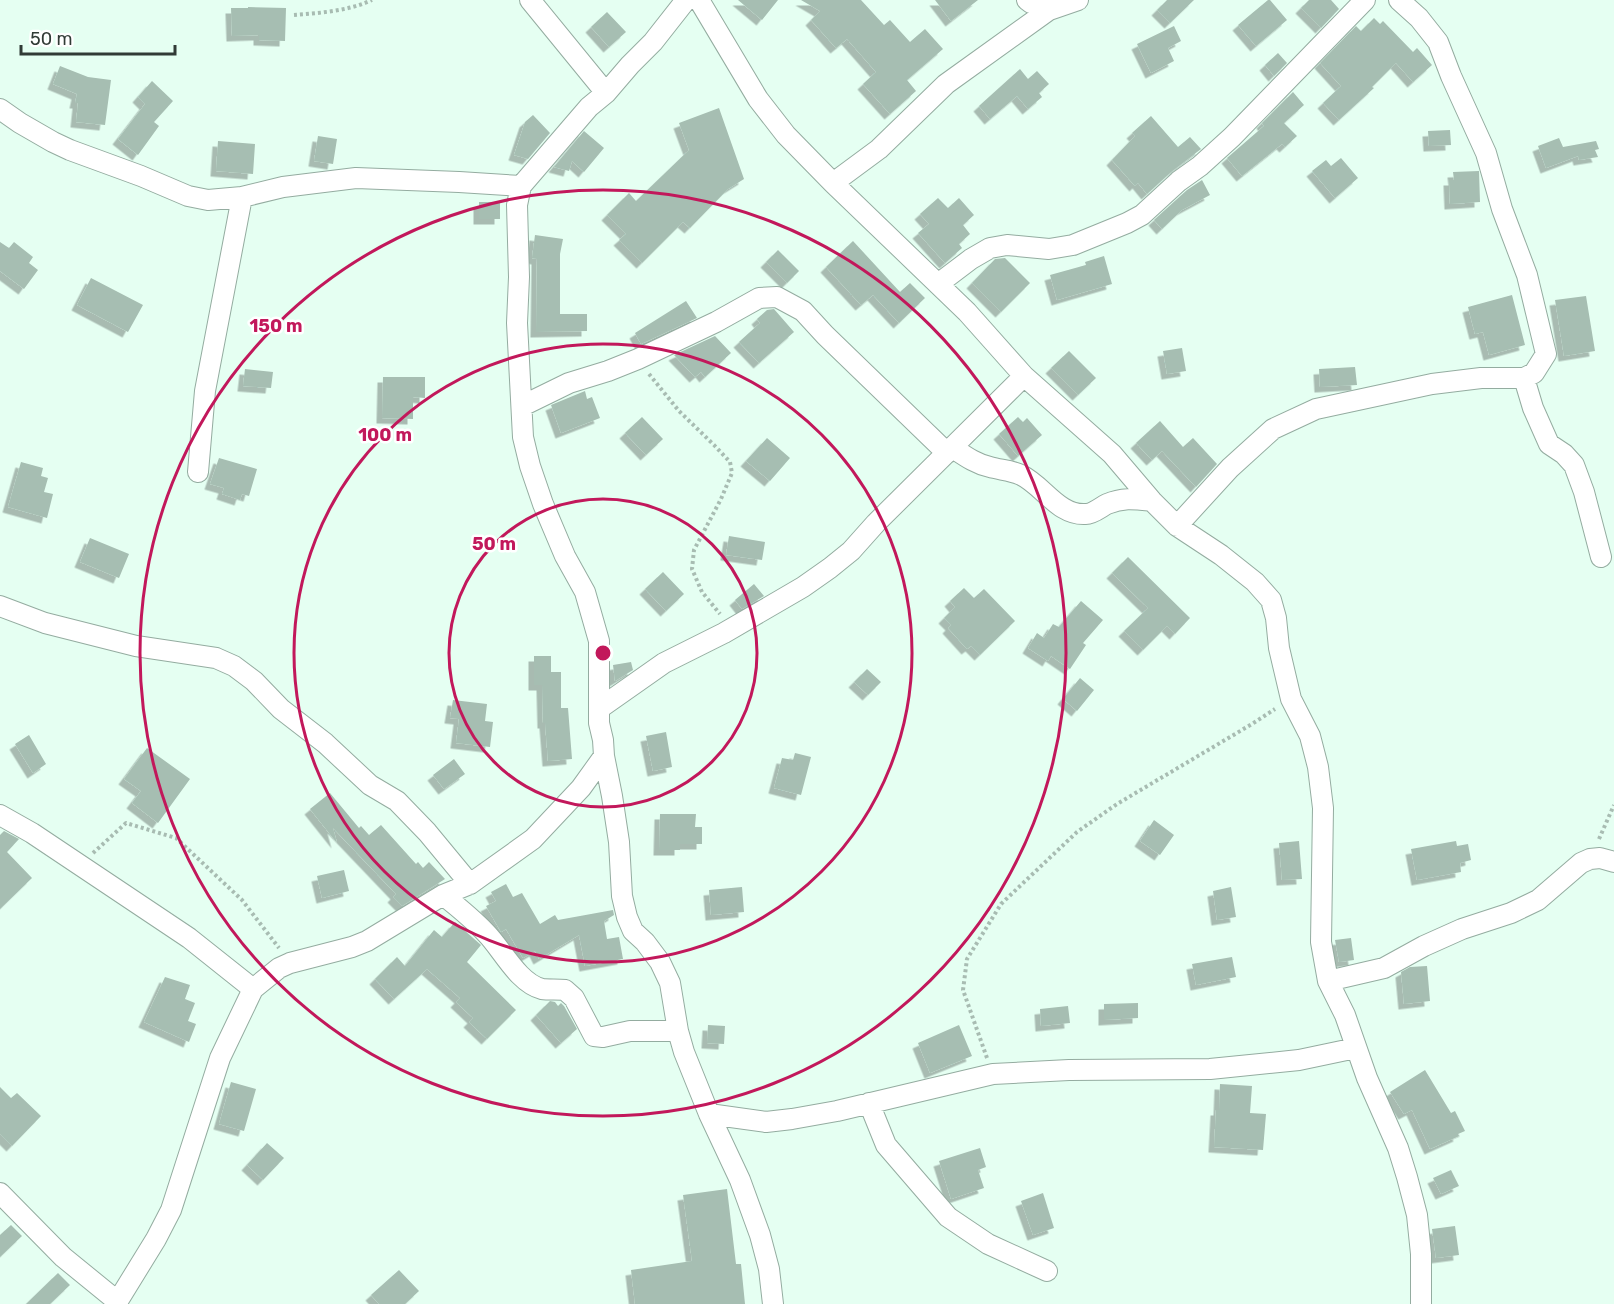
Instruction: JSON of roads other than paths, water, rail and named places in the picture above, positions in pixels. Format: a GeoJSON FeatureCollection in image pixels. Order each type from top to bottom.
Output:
{"type":"FeatureCollection","features":[{"type":"Feature","properties":{"kind":"street"},"geometry":{"type":"LineString","coordinates":[[530,0],[606,93]]}},
{"type":"Feature","properties":{"kind":"street"},"geometry":{"type":"LineString","coordinates":[[686,0],[653,42],[606,93],[589,107],[521,186],[517,205],[519,277],[517,323],[523,437],[543,504],[565,556],[585,592],[599,641],[599,723],[619,842],[622,896],[627,917],[633,931],[645,942],[660,962],[670,983],[684,1052],[709,1114],[740,1180],[760,1235],[769,1269],[773,1304]]}},
{"type":"Feature","properties":{"kind":"street"},"geometry":{"type":"LineString","coordinates":[[699,0],[758,99],[786,135],[968,312],[1024,376],[1112,454],[1152,501],[1177,526],[1221,555],[1255,582],[1271,600],[1291,699],[1310,736],[1318,767],[1323,808],[1321,942],[1328,981],[1345,1015],[1371,1087],[1398,1148],[1417,1215],[1421,1254],[1421,1304]]}},
{"type":"Feature","properties":{"kind":"street"},"geometry":{"type":"LineString","coordinates":[[1028,0],[1050,10]]}},
{"type":"Feature","properties":{"kind":"street"},"geometry":{"type":"LineString","coordinates":[[833,183],[879,149],[946,84],[1050,10],[1078,0]]}},
{"type":"Feature","properties":{"kind":"street"},"geometry":{"type":"LineString","coordinates":[[938,284],[990,248],[1007,245],[1049,249],[1073,245],[1142,215],[1232,137],[1365,0]]}},
{"type":"Feature","properties":{"kind":"street"},"geometry":{"type":"LineString","coordinates":[[1177,526],[1207,491],[1273,429],[1316,409],[1432,384],[1481,378],[1524,378],[1534,373],[1546,354],[1527,275],[1502,209],[1486,153],[1438,42],[1419,18],[1399,0]]}},
{"type":"Feature","properties":{"kind":"street"},"geometry":{"type":"LineString","coordinates":[[0,109],[53,142],[188,196],[208,200],[242,197],[283,187],[356,178],[521,186]]}},
{"type":"Feature","properties":{"kind":"street"},"geometry":{"type":"LineString","coordinates":[[198,472],[206,391],[242,197]]}},
{"type":"Feature","properties":{"kind":"street"},"geometry":{"type":"LineString","coordinates":[[522,406],[569,383],[638,359],[716,322],[759,298],[777,297],[803,311],[825,335],[950,451],[989,467],[1005,469],[1022,475],[1056,504],[1073,512],[1088,514],[1108,504],[1128,498],[1152,501]]}},
{"type":"Feature","properties":{"kind":"street"},"geometry":{"type":"LineString","coordinates":[[600,708],[664,663],[732,629],[803,587],[830,568],[851,550],[1024,376]]}},
{"type":"Feature","properties":{"kind":"street"},"geometry":{"type":"LineString","coordinates":[[1524,378],[1533,408],[1549,444],[1564,454],[1574,465],[1584,492],[1600,556]]}},
{"type":"Feature","properties":{"kind":"street"},"geometry":{"type":"LineString","coordinates":[[0,606],[45,623],[136,646],[216,658],[234,666],[254,681],[281,709],[326,743],[370,785],[397,801],[427,832],[470,884]]}},
{"type":"Feature","properties":{"kind":"street"},"geometry":{"type":"LineString","coordinates":[[0,1193],[63,1257],[116,1303],[156,1239],[171,1210],[220,1058],[253,988],[279,968],[290,963],[368,941],[443,895],[470,884],[533,839],[581,788],[604,756]]}},
{"type":"Feature","properties":{"kind":"street"},"geometry":{"type":"LineString","coordinates":[[0,815],[32,833],[189,938],[253,988]]}},
{"type":"Feature","properties":{"kind":"street"},"geometry":{"type":"LineString","coordinates":[[1328,981],[1384,968],[1462,929],[1510,913],[1538,900],[1581,863],[1590,859],[1600,858],[1614,862]]}},
{"type":"Feature","properties":{"kind":"street"},"geometry":{"type":"LineString","coordinates":[[443,895],[484,931],[498,946],[513,969],[529,982],[541,988],[565,990],[573,998],[594,1036],[603,1037],[630,1031],[678,1031]]}},
{"type":"Feature","properties":{"kind":"street"},"geometry":{"type":"LineString","coordinates":[[709,1114],[766,1122],[803,1117],[993,1074],[1069,1070],[1210,1068],[1299,1060],[1356,1048]]}},
{"type":"Feature","properties":{"kind":"street"},"geometry":{"type":"LineString","coordinates":[[869,1103],[886,1145],[948,1216],[988,1244],[1047,1271]]}}]}
